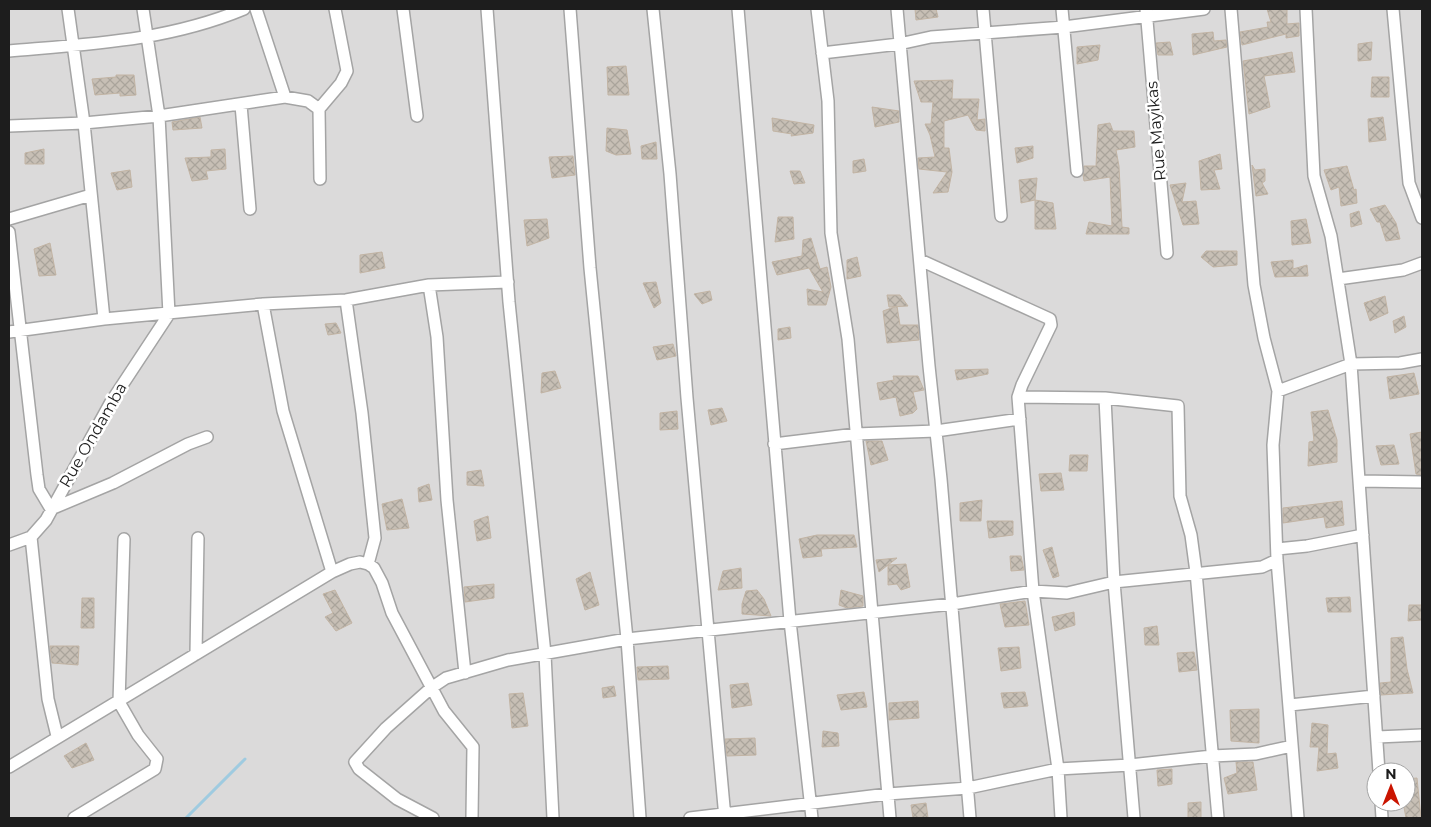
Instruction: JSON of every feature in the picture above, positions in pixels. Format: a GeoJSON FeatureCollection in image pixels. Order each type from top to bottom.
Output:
{"type":"FeatureCollection","features":[{"type":"Feature","properties":{"kind":"street"},"geometry":{"type":"LineString","coordinates":[[68,9],[84,123],[104,319]]}},
{"type":"Feature","properties":{"kind":"street"},"geometry":{"type":"LineString","coordinates":[[143,9],[149,38],[159,116],[169,314]]}},
{"type":"Feature","properties":{"kind":"street"},"geometry":{"type":"LineString","coordinates":[[9,51],[149,38],[211,22],[244,9]]}},
{"type":"Feature","properties":{"kind":"street"},"geometry":{"type":"LineString","coordinates":[[256,9],[285,98]]}},
{"type":"Feature","properties":{"kind":"street"},"geometry":{"type":"LineString","coordinates":[[320,179],[319,109],[342,83],[347,71],[335,9]]}},
{"type":"Feature","properties":{"kind":"street"},"geometry":{"type":"LineString","coordinates":[[403,9],[417,116]]}},
{"type":"Feature","properties":{"kind":"street"},"geometry":{"type":"LineString","coordinates":[[487,9],[508,282],[544,654],[553,818]]}},
{"type":"Feature","properties":{"kind":"street"},"geometry":{"type":"LineString","coordinates":[[570,9],[591,278],[627,640],[640,818]]}},
{"type":"Feature","properties":{"kind":"street"},"geometry":{"type":"LineString","coordinates":[[653,9],[670,174],[687,398],[725,816]]}},
{"type":"Feature","properties":{"kind":"street"},"geometry":{"type":"LineString","coordinates":[[738,9],[790,621],[812,804],[812,818]]}},
{"type":"Feature","properties":{"kind":"street"},"geometry":{"type":"LineString","coordinates":[[817,9],[828,101],[831,234],[848,339],[890,818]]}},
{"type":"Feature","properties":{"kind":"street"},"geometry":{"type":"LineString","coordinates":[[897,9],[899,44],[907,100],[970,818]]}},
{"type":"Feature","properties":{"kind":"street"},"geometry":{"type":"LineString","coordinates":[[983,9],[1001,216]]}},
{"type":"Feature","properties":{"kind":"street"},"geometry":{"type":"LineString","coordinates":[[1062,9],[1077,171]]}},
{"type":"Feature","properties":{"kind":"street"},"geometry":{"type":"LineString","coordinates":[[822,53],[899,44],[931,36],[1064,27],[1146,13],[1204,9]]}},
{"type":"Feature","properties":{"kind":"street"},"geometry":{"type":"LineString","coordinates":[[1231,9],[1254,286],[1264,338],[1278,390],[1273,445],[1277,554],[1298,818]]}},
{"type":"Feature","properties":{"kind":"street"},"geometry":{"type":"LineString","coordinates":[[1306,9],[1314,176],[1331,236],[1351,364],[1378,762]]}},
{"type":"Feature","properties":{"kind":"street"},"geometry":{"type":"LineString","coordinates":[[1393,9],[1409,182],[1422,218]]}},
{"type":"Feature","properties":{"kind":"street","name":"Rue Mayikas"},"geometry":{"type":"LineString","coordinates":[[1146,13],[1167,253]]}},
{"type":"Feature","properties":{"kind":"street"},"geometry":{"type":"LineString","coordinates":[[9,126],[84,123],[159,116],[285,98],[308,101],[319,109]]}},
{"type":"Feature","properties":{"kind":"street"},"geometry":{"type":"LineString","coordinates":[[241,105],[250,209]]}},
{"type":"Feature","properties":{"kind":"street"},"geometry":{"type":"LineString","coordinates":[[9,219],[90,196]]}},
{"type":"Feature","properties":{"kind":"street"},"geometry":{"type":"LineString","coordinates":[[9,232],[15,331],[37,475],[40,489],[51,509],[113,483],[188,444],[207,437]]}},
{"type":"Feature","properties":{"kind":"street"},"geometry":{"type":"LineString","coordinates":[[920,260],[1050,320],[1049,331],[1018,397],[1033,591],[1058,769],[1060,818]]}},
{"type":"Feature","properties":{"kind":"street"},"geometry":{"type":"LineString","coordinates":[[1338,279],[1403,270],[1422,263]]}},
{"type":"Feature","properties":{"kind":"street"},"geometry":{"type":"LineString","coordinates":[[15,331],[104,319],[263,304],[346,300],[429,286],[508,282]]}},
{"type":"Feature","properties":{"kind":"street"},"geometry":{"type":"LineString","coordinates":[[429,286],[437,337],[447,500],[465,673]]}},
{"type":"Feature","properties":{"kind":"street"},"geometry":{"type":"LineString","coordinates":[[346,300],[362,413],[375,538],[368,564]]}},
{"type":"Feature","properties":{"kind":"street"},"geometry":{"type":"LineString","coordinates":[[263,304],[283,411],[332,572]]}},
{"type":"Feature","properties":{"kind":"street","name":"Rue Ondamba"},"geometry":{"type":"LineString","coordinates":[[31,537],[46,520],[111,402],[169,314]]}},
{"type":"Feature","properties":{"kind":"street"},"geometry":{"type":"LineString","coordinates":[[1278,390],[1351,364],[1400,363],[1422,359]]}},
{"type":"Feature","properties":{"kind":"street"},"geometry":{"type":"LineString","coordinates":[[1018,397],[1105,398],[1178,406],[1180,496],[1191,535],[1196,572],[1218,818]]}},
{"type":"Feature","properties":{"kind":"street"},"geometry":{"type":"LineString","coordinates":[[1105,398],[1114,582],[1134,818]]}},
{"type":"Feature","properties":{"kind":"street"},"geometry":{"type":"LineString","coordinates":[[774,444],[856,434],[936,431],[1020,419]]}},
{"type":"Feature","properties":{"kind":"street"},"geometry":{"type":"LineString","coordinates":[[1360,482],[1422,482]]}},
{"type":"Feature","properties":{"kind":"street"},"geometry":{"type":"LineString","coordinates":[[433,818],[397,799],[359,769],[355,762],[386,728],[446,678],[508,660],[627,640],[952,604],[1033,591],[1067,593],[1114,582],[1262,566],[1277,554],[1363,535]]}},
{"type":"Feature","properties":{"kind":"street"},"geometry":{"type":"LineString","coordinates":[[9,545],[31,537],[48,698],[57,736]]}},
{"type":"Feature","properties":{"kind":"street"},"geometry":{"type":"LineString","coordinates":[[196,654],[198,538]]}},
{"type":"Feature","properties":{"kind":"street"},"geometry":{"type":"LineString","coordinates":[[74,818],[155,769],[157,765],[158,758],[138,735],[119,702],[124,539]]}},
{"type":"Feature","properties":{"kind":"street"},"geometry":{"type":"LineString","coordinates":[[9,767],[57,736],[119,702],[332,572],[350,564],[368,564],[378,575],[392,614],[444,712],[473,747],[472,818]]}},
{"type":"Feature","properties":{"kind":"street"},"geometry":{"type":"LineString","coordinates":[[1290,705],[1374,696]]}},
{"type":"Feature","properties":{"kind":"street"},"geometry":{"type":"LineString","coordinates":[[1377,737],[1422,735]]}},
{"type":"Feature","properties":{"kind":"street"},"geometry":{"type":"LineString","coordinates":[[690,818],[725,816],[888,794],[968,788],[1058,769],[1256,754],[1292,746]]}},
{"type":"Feature","properties":{"kind":"shaded area"},"geometry":{"type":"Polygon","coordinates":[[[9,9],[1422,9],[1422,818],[9,818],[9,9]]]}},
{"type":"Feature","properties":{"kind":"building"},"geometry":{"type":"Polygon","coordinates":[[[915,9],[936,9],[938,17],[916,20],[915,9]]]}},
{"type":"Feature","properties":{"kind":"building"},"geometry":{"type":"Polygon","coordinates":[[[1267,9],[1287,9],[1287,24],[1299,23],[1299,36],[1286,38],[1286,34],[1242,45],[1240,32],[1268,27],[1267,22],[1271,22],[1267,9]]]}},
{"type":"Feature","properties":{"kind":"building"},"geometry":{"type":"Polygon","coordinates":[[[1213,32],[1214,41],[1226,40],[1227,47],[1193,55],[1192,34],[1213,32]]]}},
{"type":"Feature","properties":{"kind":"building"},"geometry":{"type":"Polygon","coordinates":[[[1170,42],[1173,55],[1158,55],[1156,43],[1170,42]]]}},
{"type":"Feature","properties":{"kind":"building"},"geometry":{"type":"Polygon","coordinates":[[[1372,42],[1371,60],[1358,61],[1358,44],[1372,42]]]}},
{"type":"Feature","properties":{"kind":"building"},"geometry":{"type":"Polygon","coordinates":[[[1100,45],[1098,60],[1077,64],[1077,47],[1100,45]]]}},
{"type":"Feature","properties":{"kind":"building"},"geometry":{"type":"Polygon","coordinates":[[[1292,52],[1295,72],[1264,76],[1270,107],[1249,114],[1243,61],[1292,52]]]}},
{"type":"Feature","properties":{"kind":"building"},"geometry":{"type":"Polygon","coordinates":[[[626,66],[629,95],[608,95],[607,67],[626,66]]]}},
{"type":"Feature","properties":{"kind":"building"},"geometry":{"type":"Polygon","coordinates":[[[116,75],[134,75],[136,95],[120,96],[120,93],[95,95],[92,79],[116,77],[116,75]]]}},
{"type":"Feature","properties":{"kind":"building"},"geometry":{"type":"Polygon","coordinates":[[[1372,77],[1389,77],[1389,97],[1371,97],[1372,77]]]}},
{"type":"Feature","properties":{"kind":"building"},"geometry":{"type":"Polygon","coordinates":[[[953,80],[952,99],[979,99],[977,120],[985,119],[985,131],[976,130],[968,115],[944,121],[944,148],[949,148],[952,172],[948,192],[933,193],[947,172],[919,169],[918,158],[935,157],[930,135],[925,124],[931,124],[933,102],[921,102],[914,81],[953,80]]]}},
{"type":"Feature","properties":{"kind":"building"},"geometry":{"type":"Polygon","coordinates":[[[872,107],[899,111],[899,122],[875,127],[872,107]]]}},
{"type":"Feature","properties":{"kind":"building"},"geometry":{"type":"Polygon","coordinates":[[[200,117],[202,128],[173,130],[172,122],[200,117]]]}},
{"type":"Feature","properties":{"kind":"building"},"geometry":{"type":"Polygon","coordinates":[[[1383,117],[1386,140],[1369,142],[1368,119],[1383,117]]]}},
{"type":"Feature","properties":{"kind":"building"},"geometry":{"type":"Polygon","coordinates":[[[772,118],[814,125],[813,133],[791,136],[792,134],[773,131],[772,118]]]}},
{"type":"Feature","properties":{"kind":"building"},"geometry":{"type":"Polygon","coordinates":[[[1110,123],[1113,131],[1134,131],[1135,147],[1116,150],[1119,166],[1122,227],[1129,228],[1129,234],[1086,234],[1089,222],[1112,226],[1110,177],[1084,181],[1083,175],[1084,166],[1096,166],[1098,125],[1110,123]]]}},
{"type":"Feature","properties":{"kind":"building"},"geometry":{"type":"Polygon","coordinates":[[[607,128],[627,130],[631,154],[616,155],[606,151],[607,128]]]}},
{"type":"Feature","properties":{"kind":"building"},"geometry":{"type":"Polygon","coordinates":[[[656,142],[657,159],[642,159],[641,146],[656,142]]]}},
{"type":"Feature","properties":{"kind":"building"},"geometry":{"type":"Polygon","coordinates":[[[1033,146],[1033,158],[1017,163],[1015,148],[1033,146]]]}},
{"type":"Feature","properties":{"kind":"building"},"geometry":{"type":"Polygon","coordinates":[[[44,149],[44,164],[25,164],[25,153],[44,149]]]}},
{"type":"Feature","properties":{"kind":"building"},"geometry":{"type":"Polygon","coordinates":[[[225,149],[226,169],[206,171],[208,179],[192,181],[185,158],[211,157],[211,150],[225,149]]]}},
{"type":"Feature","properties":{"kind":"building"},"geometry":{"type":"Polygon","coordinates":[[[1220,154],[1222,169],[1214,170],[1220,189],[1201,190],[1199,161],[1220,154]]]}},
{"type":"Feature","properties":{"kind":"building"},"geometry":{"type":"Polygon","coordinates":[[[573,156],[575,175],[552,178],[549,157],[573,156]]]}},
{"type":"Feature","properties":{"kind":"building"},"geometry":{"type":"Polygon","coordinates":[[[864,159],[866,171],[853,173],[853,161],[864,159]]]}},
{"type":"Feature","properties":{"kind":"building"},"geometry":{"type":"Polygon","coordinates":[[[1252,165],[1255,170],[1265,169],[1265,181],[1262,183],[1268,194],[1256,196],[1252,165]]]}},
{"type":"Feature","properties":{"kind":"building"},"geometry":{"type":"Polygon","coordinates":[[[1347,166],[1354,190],[1356,189],[1357,203],[1341,206],[1339,187],[1331,190],[1324,170],[1347,166]]]}},
{"type":"Feature","properties":{"kind":"building"},"geometry":{"type":"Polygon","coordinates":[[[130,170],[132,187],[117,190],[111,173],[130,170]]]}},
{"type":"Feature","properties":{"kind":"building"},"geometry":{"type":"Polygon","coordinates":[[[790,171],[800,171],[805,183],[794,184],[790,171]]]}},
{"type":"Feature","properties":{"kind":"building"},"geometry":{"type":"Polygon","coordinates":[[[1037,178],[1035,200],[1021,203],[1019,180],[1037,178]]]}},
{"type":"Feature","properties":{"kind":"building"},"geometry":{"type":"Polygon","coordinates":[[[1186,183],[1182,202],[1196,201],[1199,224],[1183,225],[1170,185],[1186,183]]]}},
{"type":"Feature","properties":{"kind":"building"},"geometry":{"type":"Polygon","coordinates":[[[1035,200],[1053,203],[1056,229],[1035,229],[1035,200]]]}},
{"type":"Feature","properties":{"kind":"building"},"geometry":{"type":"Polygon","coordinates":[[[1385,205],[1396,223],[1400,239],[1386,241],[1380,222],[1377,222],[1370,209],[1385,205]]]}},
{"type":"Feature","properties":{"kind":"building"},"geometry":{"type":"Polygon","coordinates":[[[1359,211],[1362,224],[1351,227],[1350,214],[1359,211]]]}},
{"type":"Feature","properties":{"kind":"building"},"geometry":{"type":"Polygon","coordinates":[[[778,217],[793,217],[794,239],[775,242],[778,217]]]}},
{"type":"Feature","properties":{"kind":"building"},"geometry":{"type":"Polygon","coordinates":[[[547,219],[549,238],[527,246],[524,220],[547,219]]]}},
{"type":"Feature","properties":{"kind":"building"},"geometry":{"type":"Polygon","coordinates":[[[1306,219],[1311,243],[1292,245],[1291,221],[1306,219]]]}},
{"type":"Feature","properties":{"kind":"building"},"geometry":{"type":"Polygon","coordinates":[[[811,238],[820,269],[827,267],[831,287],[826,305],[808,305],[807,289],[823,292],[809,268],[777,275],[772,262],[802,256],[803,240],[811,238]]]}},
{"type":"Feature","properties":{"kind":"building"},"geometry":{"type":"Polygon","coordinates":[[[50,243],[56,275],[39,276],[34,249],[50,243]]]}},
{"type":"Feature","properties":{"kind":"building"},"geometry":{"type":"Polygon","coordinates":[[[1206,251],[1237,251],[1237,265],[1213,267],[1201,257],[1206,251]]]}},
{"type":"Feature","properties":{"kind":"building"},"geometry":{"type":"Polygon","coordinates":[[[382,252],[385,268],[360,273],[360,255],[382,252]]]}},
{"type":"Feature","properties":{"kind":"building"},"geometry":{"type":"Polygon","coordinates":[[[857,257],[861,276],[847,279],[847,260],[857,257]]]}},
{"type":"Feature","properties":{"kind":"building"},"geometry":{"type":"Polygon","coordinates":[[[1293,260],[1293,269],[1307,265],[1308,276],[1275,277],[1271,262],[1293,260]]]}},
{"type":"Feature","properties":{"kind":"building"},"geometry":{"type":"Polygon","coordinates":[[[656,282],[661,303],[654,308],[643,283],[656,282]]]}},
{"type":"Feature","properties":{"kind":"building"},"geometry":{"type":"Polygon","coordinates":[[[710,291],[712,300],[702,304],[694,294],[710,291]]]}},
{"type":"Feature","properties":{"kind":"building"},"geometry":{"type":"Polygon","coordinates":[[[887,295],[900,295],[908,306],[889,307],[887,295]]]}},
{"type":"Feature","properties":{"kind":"building"},"geometry":{"type":"Polygon","coordinates":[[[1385,296],[1388,313],[1370,321],[1364,303],[1385,296]]]}},
{"type":"Feature","properties":{"kind":"building"},"geometry":{"type":"Polygon","coordinates":[[[897,306],[900,325],[918,325],[919,340],[887,343],[883,311],[897,306]]]}},
{"type":"Feature","properties":{"kind":"building"},"geometry":{"type":"Polygon","coordinates":[[[1404,316],[1406,327],[1395,333],[1393,321],[1404,316]]]}},
{"type":"Feature","properties":{"kind":"building"},"geometry":{"type":"Polygon","coordinates":[[[336,323],[341,333],[328,335],[325,324],[336,323]]]}},
{"type":"Feature","properties":{"kind":"building"},"geometry":{"type":"Polygon","coordinates":[[[790,327],[791,338],[778,340],[778,329],[790,327]]]}},
{"type":"Feature","properties":{"kind":"building"},"geometry":{"type":"Polygon","coordinates":[[[673,344],[676,356],[657,360],[653,347],[673,344]]]}},
{"type":"Feature","properties":{"kind":"building"},"geometry":{"type":"Polygon","coordinates":[[[988,369],[988,374],[957,380],[955,370],[988,369]]]}},
{"type":"Feature","properties":{"kind":"building"},"geometry":{"type":"Polygon","coordinates":[[[555,371],[561,388],[541,393],[542,373],[555,371]]]}},
{"type":"Feature","properties":{"kind":"building"},"geometry":{"type":"Polygon","coordinates":[[[1414,373],[1419,394],[1390,399],[1387,377],[1414,373]]]}},
{"type":"Feature","properties":{"kind":"building"},"geometry":{"type":"Polygon","coordinates":[[[893,376],[918,376],[924,390],[913,392],[917,409],[913,413],[900,416],[896,397],[880,400],[877,383],[894,380],[893,376]]]}},
{"type":"Feature","properties":{"kind":"building"},"geometry":{"type":"Polygon","coordinates":[[[722,408],[727,421],[711,425],[708,410],[722,408]]]}},
{"type":"Feature","properties":{"kind":"building"},"geometry":{"type":"Polygon","coordinates":[[[1328,410],[1337,440],[1337,462],[1308,466],[1309,442],[1314,441],[1311,412],[1328,410]]]}},
{"type":"Feature","properties":{"kind":"building"},"geometry":{"type":"Polygon","coordinates":[[[677,411],[678,429],[660,430],[660,413],[677,411]]]}},
{"type":"Feature","properties":{"kind":"building"},"geometry":{"type":"Polygon","coordinates":[[[1422,432],[1422,475],[1416,474],[1410,434],[1422,432]]]}},
{"type":"Feature","properties":{"kind":"building"},"geometry":{"type":"Polygon","coordinates":[[[866,441],[882,441],[888,460],[871,465],[866,441]]]}},
{"type":"Feature","properties":{"kind":"building"},"geometry":{"type":"Polygon","coordinates":[[[1394,445],[1399,464],[1381,465],[1376,446],[1394,445]]]}},
{"type":"Feature","properties":{"kind":"building"},"geometry":{"type":"Polygon","coordinates":[[[1070,455],[1088,455],[1087,471],[1069,471],[1070,455]]]}},
{"type":"Feature","properties":{"kind":"building"},"geometry":{"type":"Polygon","coordinates":[[[481,470],[484,486],[467,485],[467,472],[481,470]]]}},
{"type":"Feature","properties":{"kind":"building"},"geometry":{"type":"Polygon","coordinates":[[[1061,473],[1064,490],[1041,491],[1039,474],[1061,473]]]}},
{"type":"Feature","properties":{"kind":"building"},"geometry":{"type":"Polygon","coordinates":[[[429,484],[432,500],[419,502],[418,488],[429,484]]]}},
{"type":"Feature","properties":{"kind":"building"},"geometry":{"type":"Polygon","coordinates":[[[402,499],[409,528],[387,530],[382,504],[402,499]]]}},
{"type":"Feature","properties":{"kind":"building"},"geometry":{"type":"Polygon","coordinates":[[[982,500],[981,521],[960,521],[960,503],[982,500]]]}},
{"type":"Feature","properties":{"kind":"building"},"geometry":{"type":"Polygon","coordinates":[[[1342,501],[1344,525],[1326,528],[1324,517],[1283,523],[1283,508],[1342,501]]]}},
{"type":"Feature","properties":{"kind":"building"},"geometry":{"type":"Polygon","coordinates":[[[488,516],[491,538],[477,541],[474,521],[488,516]]]}},
{"type":"Feature","properties":{"kind":"building"},"geometry":{"type":"Polygon","coordinates":[[[987,521],[1013,521],[1013,535],[989,538],[987,521]]]}},
{"type":"Feature","properties":{"kind":"building"},"geometry":{"type":"Polygon","coordinates":[[[817,535],[854,535],[857,547],[821,549],[822,556],[803,558],[799,539],[817,535]]]}},
{"type":"Feature","properties":{"kind":"building"},"geometry":{"type":"Polygon","coordinates":[[[1052,547],[1059,576],[1053,578],[1043,550],[1052,547]]]}},
{"type":"Feature","properties":{"kind":"building"},"geometry":{"type":"Polygon","coordinates":[[[1010,556],[1021,556],[1024,570],[1011,571],[1010,556]]]}},
{"type":"Feature","properties":{"kind":"building"},"geometry":{"type":"Polygon","coordinates":[[[897,558],[879,572],[876,560],[897,558]]]}},
{"type":"Feature","properties":{"kind":"building"},"geometry":{"type":"Polygon","coordinates":[[[906,564],[910,587],[901,590],[897,584],[888,585],[888,565],[906,564]]]}},
{"type":"Feature","properties":{"kind":"building"},"geometry":{"type":"Polygon","coordinates":[[[741,568],[742,588],[718,590],[723,571],[741,568]]]}},
{"type":"Feature","properties":{"kind":"building"},"geometry":{"type":"Polygon","coordinates":[[[590,572],[599,605],[585,610],[576,579],[590,572]]]}},
{"type":"Feature","properties":{"kind":"building"},"geometry":{"type":"Polygon","coordinates":[[[494,584],[494,598],[465,602],[464,587],[494,584]]]}},
{"type":"Feature","properties":{"kind":"building"},"geometry":{"type":"Polygon","coordinates":[[[335,590],[352,623],[336,631],[325,617],[333,613],[323,594],[335,590]]]}},
{"type":"Feature","properties":{"kind":"building"},"geometry":{"type":"Polygon","coordinates":[[[757,590],[764,599],[771,616],[742,614],[742,604],[746,591],[757,590]]]}},
{"type":"Feature","properties":{"kind":"building"},"geometry":{"type":"Polygon","coordinates":[[[841,590],[863,596],[863,606],[847,608],[839,605],[841,590]]]}},
{"type":"Feature","properties":{"kind":"building"},"geometry":{"type":"Polygon","coordinates":[[[1350,597],[1351,612],[1328,612],[1326,598],[1350,597]]]}},
{"type":"Feature","properties":{"kind":"building"},"geometry":{"type":"Polygon","coordinates":[[[82,598],[94,598],[94,628],[81,628],[82,598]]]}},
{"type":"Feature","properties":{"kind":"building"},"geometry":{"type":"Polygon","coordinates":[[[1025,601],[1029,625],[1005,627],[1000,604],[1025,601]]]}},
{"type":"Feature","properties":{"kind":"building"},"geometry":{"type":"Polygon","coordinates":[[[1409,605],[1422,605],[1422,620],[1408,621],[1409,605]]]}},
{"type":"Feature","properties":{"kind":"building"},"geometry":{"type":"Polygon","coordinates":[[[1074,612],[1075,625],[1055,631],[1052,617],[1074,612]]]}},
{"type":"Feature","properties":{"kind":"building"},"geometry":{"type":"Polygon","coordinates":[[[1157,626],[1159,645],[1145,645],[1144,628],[1157,626]]]}},
{"type":"Feature","properties":{"kind":"building"},"geometry":{"type":"Polygon","coordinates":[[[1403,637],[1407,669],[1413,693],[1381,695],[1380,683],[1391,682],[1391,638],[1403,637]]]}},
{"type":"Feature","properties":{"kind":"building"},"geometry":{"type":"Polygon","coordinates":[[[50,646],[79,646],[78,665],[52,663],[50,646]]]}},
{"type":"Feature","properties":{"kind":"building"},"geometry":{"type":"Polygon","coordinates":[[[1019,647],[1021,668],[1001,671],[998,648],[1019,647]]]}},
{"type":"Feature","properties":{"kind":"building"},"geometry":{"type":"Polygon","coordinates":[[[1194,652],[1197,670],[1179,672],[1177,653],[1194,652]]]}},
{"type":"Feature","properties":{"kind":"building"},"geometry":{"type":"Polygon","coordinates":[[[668,666],[669,679],[638,680],[637,667],[668,666]]]}},
{"type":"Feature","properties":{"kind":"building"},"geometry":{"type":"Polygon","coordinates":[[[748,683],[752,705],[732,708],[730,685],[748,683]]]}},
{"type":"Feature","properties":{"kind":"building"},"geometry":{"type":"Polygon","coordinates":[[[614,686],[616,696],[603,698],[602,688],[614,686]]]}},
{"type":"Feature","properties":{"kind":"building"},"geometry":{"type":"Polygon","coordinates":[[[864,692],[867,707],[841,710],[837,695],[864,692]]]}},
{"type":"Feature","properties":{"kind":"building"},"geometry":{"type":"Polygon","coordinates":[[[1025,692],[1028,706],[1004,708],[1001,693],[1025,692]]]}},
{"type":"Feature","properties":{"kind":"building"},"geometry":{"type":"Polygon","coordinates":[[[523,693],[528,726],[512,728],[509,694],[523,693]]]}},
{"type":"Feature","properties":{"kind":"building"},"geometry":{"type":"Polygon","coordinates":[[[918,701],[919,718],[889,720],[889,703],[918,701]]]}},
{"type":"Feature","properties":{"kind":"building"},"geometry":{"type":"Polygon","coordinates":[[[1259,709],[1259,743],[1231,741],[1230,710],[1259,709]]]}},
{"type":"Feature","properties":{"kind":"building"},"geometry":{"type":"Polygon","coordinates":[[[1312,723],[1328,725],[1327,754],[1336,753],[1338,768],[1317,771],[1319,747],[1310,747],[1312,723]]]}},
{"type":"Feature","properties":{"kind":"building"},"geometry":{"type":"Polygon","coordinates":[[[823,731],[838,733],[839,746],[822,747],[823,731]]]}},
{"type":"Feature","properties":{"kind":"building"},"geometry":{"type":"Polygon","coordinates":[[[755,738],[756,755],[727,756],[725,739],[755,738]]]}},
{"type":"Feature","properties":{"kind":"building"},"geometry":{"type":"Polygon","coordinates":[[[86,743],[94,760],[72,768],[64,756],[86,743]]]}},
{"type":"Feature","properties":{"kind":"building"},"geometry":{"type":"Polygon","coordinates":[[[1236,762],[1253,762],[1257,790],[1228,794],[1224,778],[1237,773],[1236,762]]]}},
{"type":"Feature","properties":{"kind":"building"},"geometry":{"type":"Polygon","coordinates":[[[1172,769],[1172,784],[1158,786],[1157,770],[1172,769]]]}},
{"type":"Feature","properties":{"kind":"building"},"geometry":{"type":"Polygon","coordinates":[[[1416,778],[1421,818],[1406,818],[1405,812],[1416,812],[1416,778]]]}},
{"type":"Feature","properties":{"kind":"building"},"geometry":{"type":"Polygon","coordinates":[[[1201,802],[1201,818],[1188,818],[1188,803],[1201,802]]]}},
{"type":"Feature","properties":{"kind":"building"},"geometry":{"type":"Polygon","coordinates":[[[926,803],[928,818],[913,818],[911,805],[926,803]]]}},
{"type":"Feature","properties":{"kind":"waterway"},"geometry":{"type":"LineString","coordinates":[[186,818],[245,759]]}}]}
